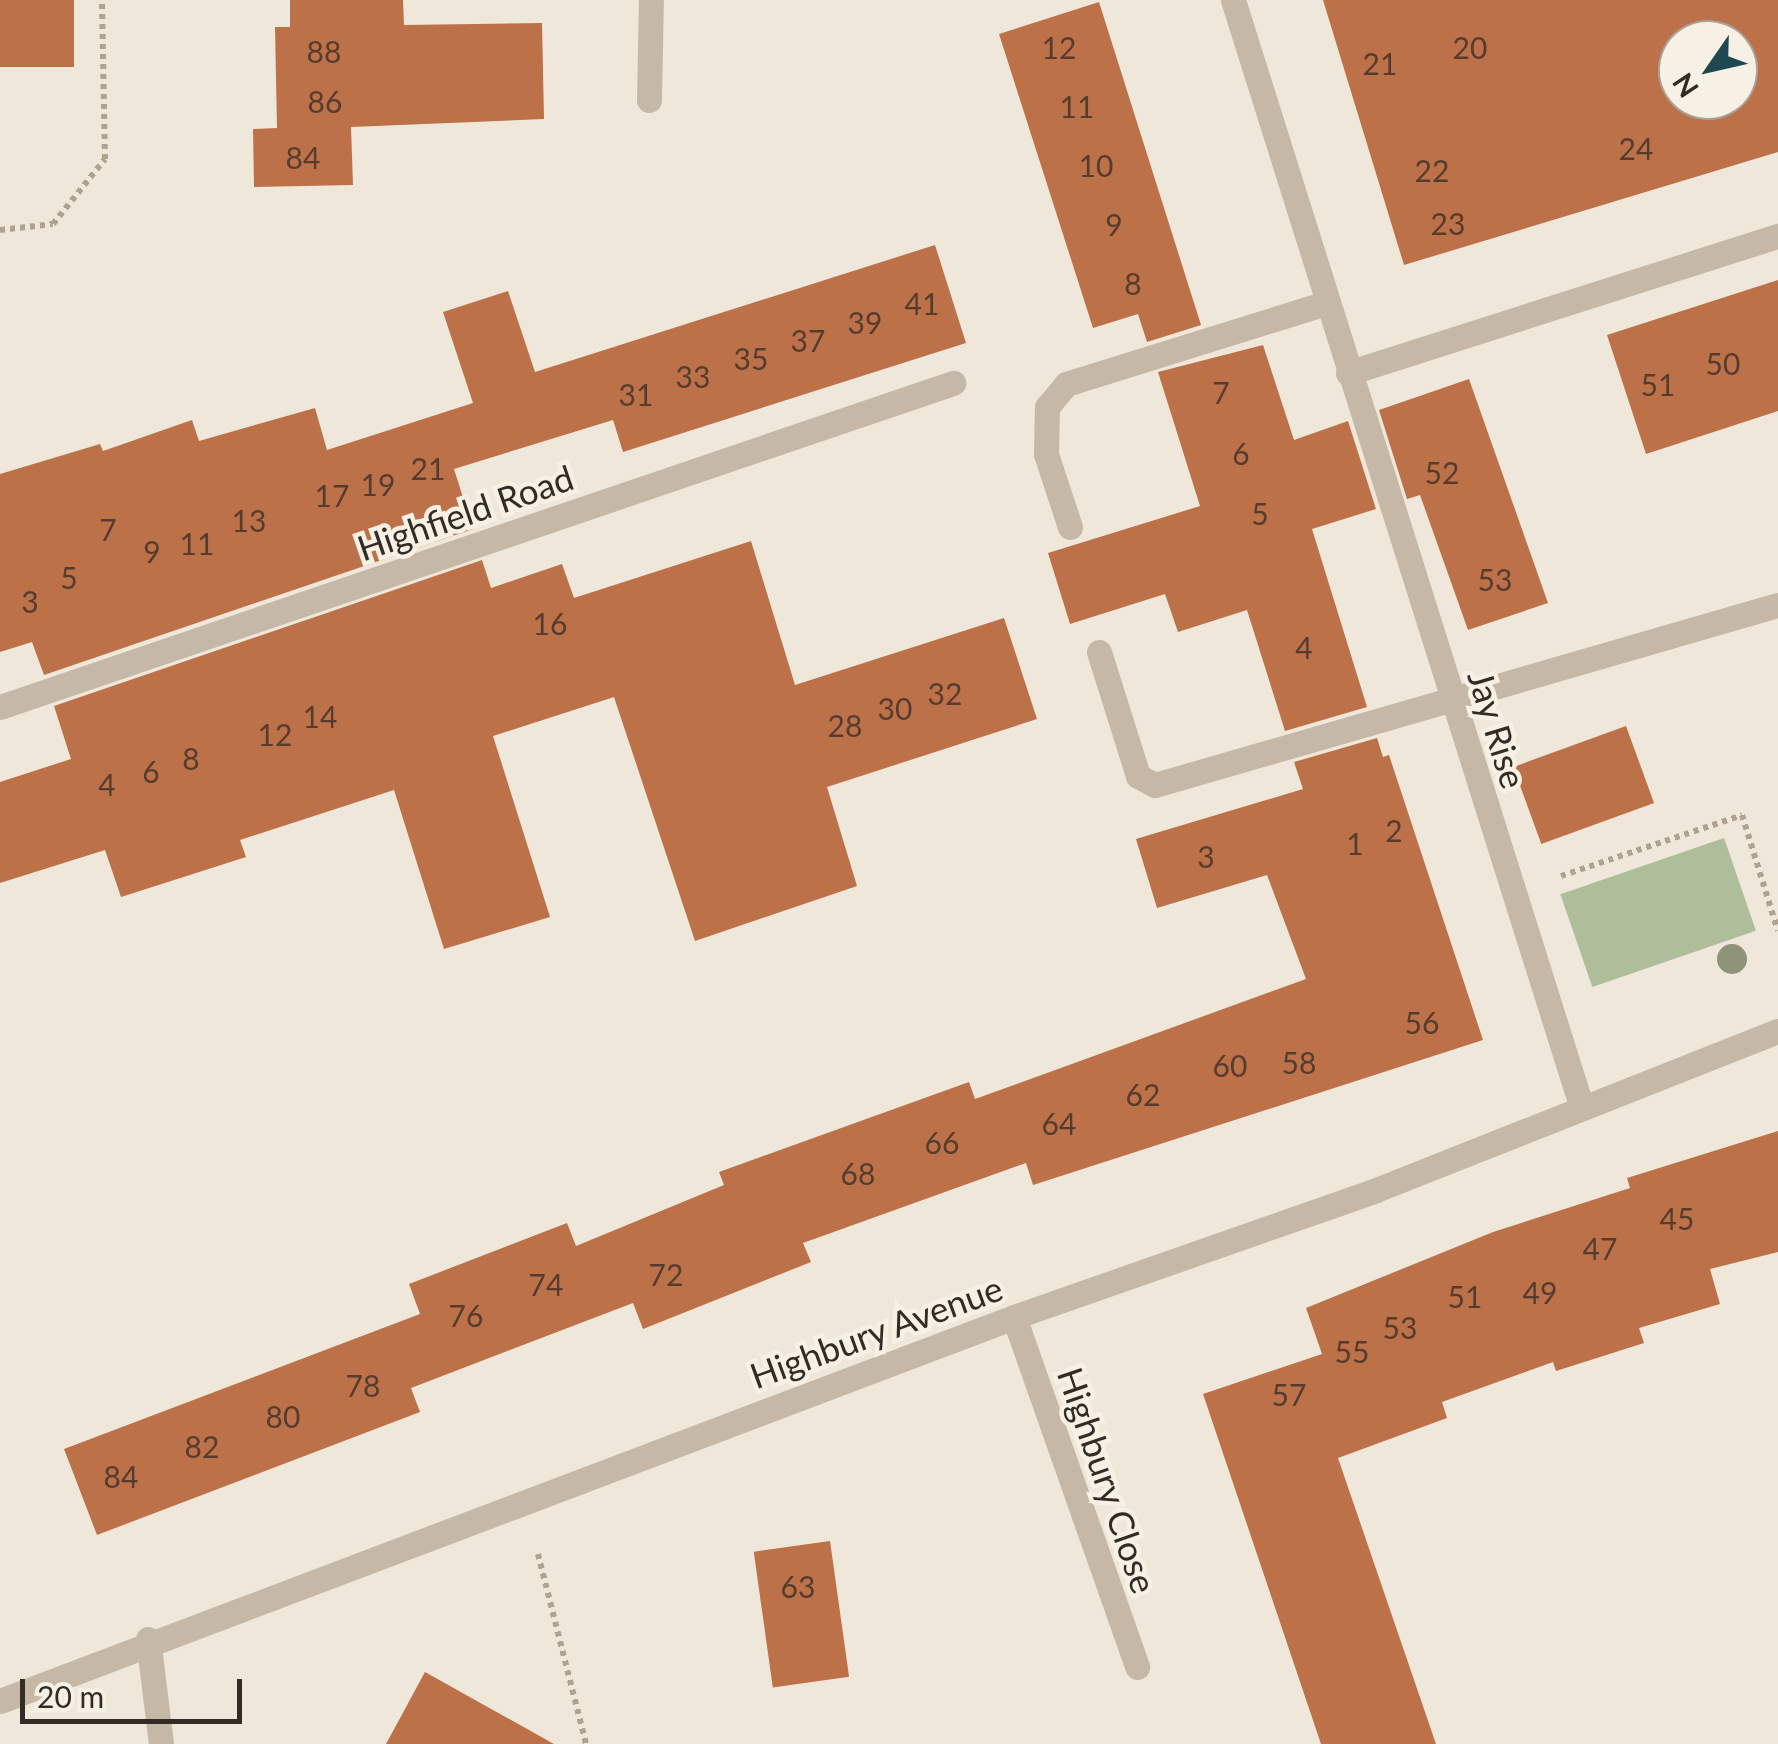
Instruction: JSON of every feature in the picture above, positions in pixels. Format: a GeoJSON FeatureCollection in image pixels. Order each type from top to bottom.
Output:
{"type":"FeatureCollection","features":[{"type":"Feature","properties":{"kind":"street"},"geometry":{"type":"LineString","coordinates":[[649,100],[651,0]]}},
{"type":"Feature","properties":{"kind":"street","name":"Jay Rise"},"geometry":{"type":"LineString","coordinates":[[1233,0],[1581,1105]]}},
{"type":"Feature","properties":{"kind":"street"},"geometry":{"type":"LineString","coordinates":[[1348,373],[1778,236]]}},
{"type":"Feature","properties":{"kind":"street"},"geometry":{"type":"LineString","coordinates":[[1070,527],[1046,454],[1047,407],[1066,384],[1326,303]]}},
{"type":"Feature","properties":{"kind":"street","name":"Highfield Road"},"geometry":{"type":"LineString","coordinates":[[0,707],[953,383]]}},
{"type":"Feature","properties":{"kind":"street"},"geometry":{"type":"LineString","coordinates":[[1098,652],[1138,776],[1155,785],[1778,605]]}},
{"type":"Feature","properties":{"kind":"street","name":"Highbury Avenue"},"geometry":{"type":"LineString","coordinates":[[0,1700],[148,1639],[1014,1316],[1376,1190],[1581,1105],[1778,1031]]}},
{"type":"Feature","properties":{"kind":"street","name":"Highbury Close"},"geometry":{"type":"LineString","coordinates":[[1014,1316],[1136,1667]]}},
{"type":"Feature","properties":{"kind":"street"},"geometry":{"type":"LineString","coordinates":[[148,1639],[162,1744]]}},
{"type":"Feature","properties":{"kind":"path"},"geometry":{"type":"LineString","coordinates":[[0,230],[53,224],[104,159],[102,0]]}},
{"type":"Feature","properties":{"kind":"path"},"geometry":{"type":"LineString","coordinates":[[1512,892],[1742,814],[1778,931]]}},
{"type":"Feature","properties":{"kind":"path"},"geometry":{"type":"LineString","coordinates":[[524,1500],[586,1744]]}},
{"type":"Feature","properties":{"kind":"green space"},"geometry":{"type":"Polygon","coordinates":[[[1724,838],[1756,931],[1592,987],[1560,894],[1724,838]]]}},
{"type":"Feature","properties":{"kind":"building"},"geometry":{"type":"Polygon","coordinates":[[[0,0],[74,0],[74,67],[0,67],[0,0]]]}},
{"type":"Feature","properties":{"kind":"building"},"geometry":{"type":"Polygon","coordinates":[[[290,0],[403,0],[404,25],[542,23],[544,119],[351,127],[353,185],[254,187],[253,129],[277,128],[275,27],[290,27],[290,0]]]}},
{"type":"Feature","properties":{"kind":"building"},"geometry":{"type":"Polygon","coordinates":[[[1323,0],[1778,0],[1778,152],[1404,265],[1323,0]]]}},
{"type":"Feature","properties":{"kind":"building"},"geometry":{"type":"Polygon","coordinates":[[[1099,2],[1201,325],[1147,342],[1138,314],[1093,328],[999,34],[1099,2]]]}},
{"type":"Feature","properties":{"kind":"building"},"geometry":{"type":"Polygon","coordinates":[[[935,245],[966,343],[623,452],[613,420],[454,469],[473,529],[44,675],[32,642],[0,652],[0,474],[100,444],[103,451],[192,420],[199,441],[315,408],[327,450],[473,403],[443,312],[508,291],[535,372],[935,245]]]}},
{"type":"Feature","properties":{"kind":"building"},"geometry":{"type":"Polygon","coordinates":[[[1778,280],[1778,411],[1646,454],[1607,335],[1778,280]]]}},
{"type":"Feature","properties":{"kind":"building"},"geometry":{"type":"Polygon","coordinates":[[[1263,345],[1294,440],[1348,421],[1376,509],[1312,529],[1367,707],[1285,731],[1247,610],[1178,632],[1165,594],[1070,624],[1048,553],[1200,506],[1158,372],[1263,345]]]}},
{"type":"Feature","properties":{"kind":"building"},"geometry":{"type":"Polygon","coordinates":[[[1469,379],[1548,603],[1468,630],[1420,495],[1407,499],[1379,410],[1469,379]]]}},
{"type":"Feature","properties":{"kind":"building"},"geometry":{"type":"Polygon","coordinates":[[[751,541],[795,685],[1004,618],[1037,719],[827,787],[857,886],[695,941],[614,697],[493,736],[550,917],[444,949],[394,790],[240,840],[246,857],[121,897],[105,850],[0,883],[0,782],[71,759],[54,706],[482,560],[491,588],[562,564],[574,598],[751,541]]]}},
{"type":"Feature","properties":{"kind":"building"},"geometry":{"type":"Polygon","coordinates":[[[1626,726],[1654,803],[1541,844],[1513,767],[1626,726]]]}},
{"type":"Feature","properties":{"kind":"building"},"geometry":{"type":"Polygon","coordinates":[[[1377,738],[1383,757],[1389,755],[1483,1040],[1033,1185],[1026,1163],[803,1243],[811,1262],[643,1329],[633,1303],[411,1388],[420,1412],[97,1535],[64,1449],[420,1314],[409,1284],[567,1223],[576,1246],[724,1185],[719,1172],[969,1082],[975,1099],[1306,979],[1267,875],[1157,908],[1136,839],[1303,789],[1294,762],[1377,738]]]}},
{"type":"Feature","properties":{"kind":"building"},"geometry":{"type":"Polygon","coordinates":[[[1778,1131],[1778,1252],[1710,1269],[1720,1304],[1639,1328],[1644,1343],[1556,1371],[1553,1362],[1442,1402],[1447,1418],[1338,1458],[1436,1744],[1321,1744],[1203,1394],[1322,1354],[1306,1308],[1493,1232],[1630,1188],[1627,1178],[1778,1131]]]}},
{"type":"Feature","properties":{"kind":"building"},"geometry":{"type":"Polygon","coordinates":[[[830,1541],[849,1677],[773,1687],[754,1552],[830,1541]]]}},
{"type":"Feature","properties":{"kind":"building"},"geometry":{"type":"Polygon","coordinates":[[[425,1672],[554,1744],[386,1744],[425,1672]]]}}]}
